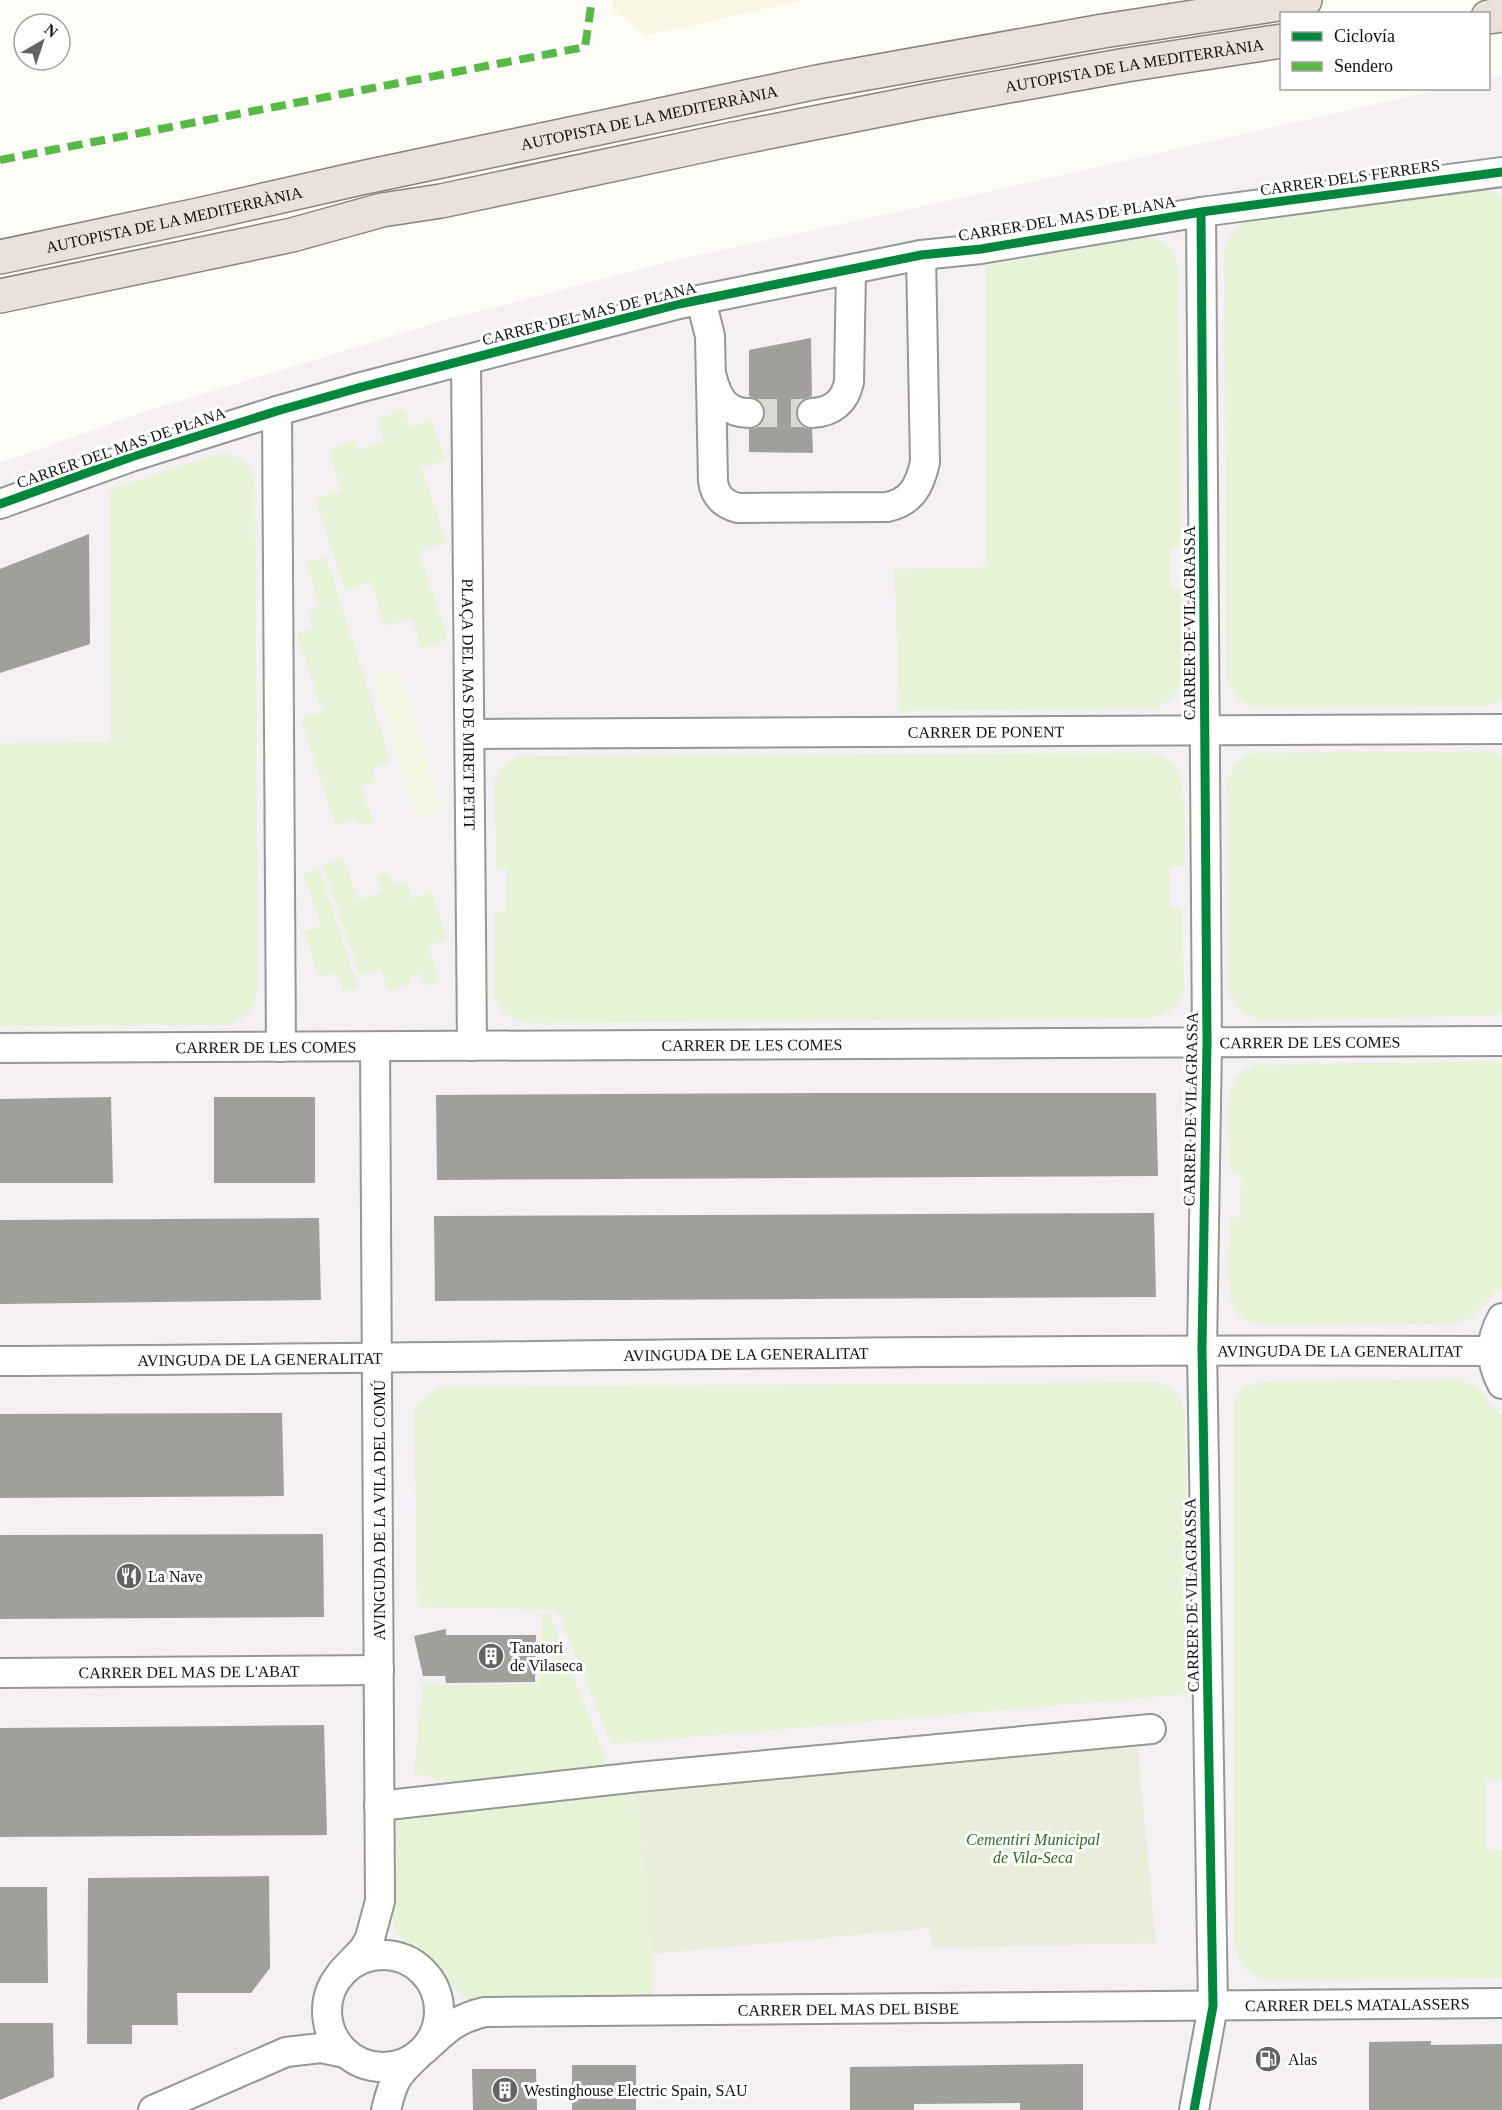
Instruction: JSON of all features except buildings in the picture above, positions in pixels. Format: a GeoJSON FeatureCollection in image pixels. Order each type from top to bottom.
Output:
{"type":"FeatureCollection","features":[{"type":"Feature","properties":{"kind":"highway","name":"AUTOPISTA DE LA MEDITERRÀNIA"},"geometry":{"type":"LineString","coordinates":[[0,257],[817,82],[1103,31],[1305,0]]}},
{"type":"Feature","properties":{"kind":"highway","name":"AUTOPISTA DE LA MEDITERRÀNIA"},"geometry":{"type":"LineString","coordinates":[[0,296],[292,235],[382,210],[441,201],[788,128],[1038,80],[1280,41]]}},
{"type":"Feature","properties":{"kind":"street","name":"CARRER DELS FERRERS"},"geometry":{"type":"LineString","coordinates":[[1201,212],[1502,172]]}},
{"type":"Feature","properties":{"kind":"street","name":"CARRER DEL MAS DE PLANA"},"geometry":{"type":"LineString","coordinates":[[0,504],[131,457],[277,411],[701,300],[921,255],[981,249],[1201,212]]}},
{"type":"Feature","properties":{"kind":"street","name":"CARRER DE VILAGRASSA"},"geometry":{"type":"LineString","coordinates":[[1194,2110],[1213,2006],[1202,1349],[1207,1042],[1201,212]]}},
{"type":"Feature","properties":{"kind":"street"},"geometry":{"type":"LineString","coordinates":[[701,300],[710,336],[713,481],[714,488],[723,502],[738,508],[887,507],[905,500],[918,486],[925,462],[921,255]]}},
{"type":"Feature","properties":{"kind":"street"},"geometry":{"type":"LineString","coordinates":[[812,413],[828,411],[848,390],[850,270]]}},
{"type":"Feature","properties":{"kind":"street","name":"PLAÇA DEL MAS DE MIRET PETIT"},"geometry":{"type":"LineString","coordinates":[[466,360],[472,1046]]}},
{"type":"Feature","properties":{"kind":"street"},"geometry":{"type":"LineString","coordinates":[[711,373],[718,397],[725,405],[732,410],[749,414]]}},
{"type":"Feature","properties":{"kind":"street"},"geometry":{"type":"LineString","coordinates":[[277,411],[281,1047]]}},
{"type":"Feature","properties":{"kind":"street","name":"CARRER DE PONENT"},"geometry":{"type":"LineString","coordinates":[[470,734],[1502,729]]}},
{"type":"Feature","properties":{"kind":"street","name":"CARRER DE LES COMES"},"geometry":{"type":"LineString","coordinates":[[0,1048],[1502,1041]]}},
{"type":"Feature","properties":{"kind":"street","name":"AVINGUDA DE LA VILA DEL COMÚ"},"geometry":{"type":"LineString","coordinates":[[286,2052],[316,2024],[336,1980],[370,1938],[380,1901],[375,1047]]}},
{"type":"Feature","properties":{"kind":"street"},"geometry":{"type":"LineString","coordinates":[[1502,1318],[1494,1334],[1491,1351],[1494,1369],[1502,1384]]}},
{"type":"Feature","properties":{"kind":"street","name":"AVINGUDA DE LA GENERALITAT"},"geometry":{"type":"LineString","coordinates":[[0,1361],[1202,1349],[1491,1351]]}},
{"type":"Feature","properties":{"kind":"street","name":"CARRER DEL MAS DE L'ABAT"},"geometry":{"type":"LineString","coordinates":[[0,1673],[379,1670]]}},
{"type":"Feature","properties":{"kind":"street"},"geometry":{"type":"LineString","coordinates":[[379,1806],[638,1777],[1151,1729]]}},
{"type":"Feature","properties":{"kind":"street","name":"AVINGUDA DE LA VILA DEL COMÚ"},"geometry":{"type":"LineString","coordinates":[[380,1901],[391,1933],[398,1945],[423,1972]]}},
{"type":"Feature","properties":{"kind":"street"},"geometry":{"type":"LineString","coordinates":[[378,2110],[368,2083],[351,2057],[336,2043],[328,2026],[327,2006],[336,1980],[355,1961],[387,1954],[404,1958],[423,1972],[437,1994],[440,2014],[435,2033],[421,2053],[400,2071],[392,2083],[386,2110]]}},
{"type":"Feature","properties":{"kind":"street","name":"CARRER DEL MAS DEL BISBE"},"geometry":{"type":"LineString","coordinates":[[423,1972],[453,1999],[485,2012]]}},
{"type":"Feature","properties":{"kind":"street","name":"CARRER DELS MATALASSERS"},"geometry":{"type":"LineString","coordinates":[[1213,2006],[1502,2003]]}},
{"type":"Feature","properties":{"kind":"street","name":"CARRER DEL MAS DEL BISBE"},"geometry":{"type":"LineString","coordinates":[[421,2053],[454,2023],[467,2015],[485,2012],[1213,2006]]}},
{"type":"Feature","properties":{"kind":"street"},"geometry":{"type":"LineString","coordinates":[[153,2110],[286,2052],[321,2048],[383,2067],[401,2065],[421,2053]]}},
{"type":"Feature","properties":{"kind":"shaded area"},"geometry":{"type":"Polygon","coordinates":[[[613,0],[803,0],[645,36],[613,10],[613,0]]]}},
{"type":"Feature","properties":{"kind":"shaded area"},"geometry":{"type":"Polygon","coordinates":[[[1502,75],[1502,2110],[0,2110],[0,463],[147,411],[449,319],[680,259],[1438,90],[1490,90],[1490,78],[1502,75]]]}},
{"type":"Feature","properties":{"kind":"green space"},"geometry":{"type":"Polygon","coordinates":[[[1486,189],[1502,196],[1502,701],[1488,706],[1258,707],[1245,703],[1235,696],[1226,672],[1224,251],[1228,240],[1237,228],[1250,219],[1486,189]]]}},
{"type":"Feature","properties":{"kind":"green space"},"geometry":{"type":"Polygon","coordinates":[[[1145,237],[1163,242],[1174,255],[1178,267],[1181,547],[1171,548],[1170,589],[1182,589],[1183,668],[1179,687],[1169,700],[1155,708],[900,711],[894,569],[985,567],[985,266],[1145,237]]]}},
{"type":"Feature","properties":{"kind":"green space"},"geometry":{"type":"Polygon","coordinates":[[[404,410],[410,427],[432,420],[445,460],[422,468],[446,542],[419,551],[448,640],[422,648],[412,618],[385,626],[371,582],[345,591],[315,499],[341,490],[328,450],[354,441],[358,450],[384,441],[377,418],[404,410]]]}},
{"type":"Feature","properties":{"kind":"green space"},"geometry":{"type":"Polygon","coordinates":[[[226,453],[244,462],[255,479],[258,985],[253,1005],[242,1019],[229,1025],[0,1026],[0,743],[111,742],[109,490],[226,453]]]}},
{"type":"Feature","properties":{"kind":"green space"},"geometry":{"type":"Polygon","coordinates":[[[326,557],[391,762],[372,768],[376,781],[361,786],[373,822],[359,826],[356,819],[335,825],[301,719],[322,712],[297,633],[313,628],[308,611],[320,607],[306,563],[326,557]]]}},
{"type":"Feature","properties":{"kind":"green space"},"geometry":{"type":"Polygon","coordinates":[[[398,668],[443,810],[417,818],[372,676],[398,668]]]}},
{"type":"Feature","properties":{"kind":"green space"},"geometry":{"type":"Polygon","coordinates":[[[1488,751],[1502,755],[1502,1014],[1495,1016],[1263,1020],[1241,1010],[1228,988],[1227,784],[1239,760],[1255,753],[1488,751]]]}},
{"type":"Feature","properties":{"kind":"green space"},"geometry":{"type":"Polygon","coordinates":[[[1151,753],[1167,758],[1178,770],[1181,778],[1184,816],[1185,866],[1169,866],[1171,908],[1182,908],[1184,990],[1176,1005],[1163,1014],[1151,1018],[526,1023],[506,1014],[494,997],[495,912],[505,911],[507,869],[496,868],[494,782],[502,767],[520,756],[1151,753]]]}},
{"type":"Feature","properties":{"kind":"green space"},"geometry":{"type":"Polygon","coordinates":[[[344,859],[358,900],[382,892],[377,877],[388,873],[392,885],[406,881],[412,898],[432,892],[447,940],[428,946],[440,981],[425,986],[420,974],[410,977],[411,983],[388,991],[381,969],[360,976],[323,865],[344,859]]]}},
{"type":"Feature","properties":{"kind":"green space"},"geometry":{"type":"Polygon","coordinates":[[[319,868],[358,988],[343,992],[337,973],[319,978],[304,931],[321,926],[303,873],[319,868]]]}},
{"type":"Feature","properties":{"kind":"green space"},"geometry":{"type":"Polygon","coordinates":[[[1489,1061],[1502,1064],[1502,1289],[1497,1291],[1470,1319],[1453,1324],[1266,1325],[1249,1322],[1242,1318],[1232,1304],[1228,1267],[1230,1217],[1240,1217],[1241,1172],[1230,1171],[1228,1116],[1231,1087],[1240,1074],[1254,1065],[1489,1061]]]}},
{"type":"Feature","properties":{"kind":"green space"},"geometry":{"type":"Polygon","coordinates":[[[1455,1379],[1477,1389],[1502,1415],[1502,1780],[1485,1780],[1485,1849],[1502,1850],[1502,1978],[1264,1980],[1244,1968],[1235,1947],[1233,1404],[1242,1389],[1260,1382],[1455,1379]]]}},
{"type":"Feature","properties":{"kind":"green space"},"geometry":{"type":"Polygon","coordinates":[[[1157,1382],[1176,1393],[1185,1412],[1188,1694],[611,1744],[557,1610],[417,1607],[414,1412],[426,1396],[444,1387],[1157,1382]]]}},
{"type":"Feature","properties":{"kind":"green space"},"geometry":{"type":"Polygon","coordinates":[[[542,1614],[550,1614],[609,1769],[476,1787],[414,1774],[423,1683],[539,1684],[542,1614]]]}},
{"type":"Feature","properties":{"kind":"green space","name":"Cementiri Municipal de Vila-Seca"},"geometry":{"type":"Polygon","coordinates":[[[1137,1740],[1156,1943],[932,1948],[929,1928],[652,1954],[635,1786],[1137,1740]]]}},
{"type":"Feature","properties":{"kind":"green space"},"geometry":{"type":"Polygon","coordinates":[[[635,1786],[652,1954],[652,2000],[473,2000],[459,1992],[431,1961],[408,1945],[399,1935],[391,1911],[391,1811],[635,1786]]]}},
{"type":"Feature","properties":{"kind":"tunnel"},"geometry":{"type":"LineString","coordinates":[[749,413],[812,413]]}},
{"type":"Feature","properties":{"kind":"marked path"},"geometry":{"type":"LineString","coordinates":[[0,160],[585,47],[592,0]]}},
{"type":"Feature","properties":{"kind":"cycle path"},"geometry":{"type":"LineString","coordinates":[[0,504],[131,457],[277,411],[679,304],[921,255],[981,249],[1201,212],[1502,172]]}},
{"type":"Feature","properties":{"kind":"cycle path"},"geometry":{"type":"LineString","coordinates":[[1194,2110],[1213,2006],[1202,1349],[1207,1042],[1201,212]]}},
{"type":"Feature","properties":{"kind":"place","name":"La Nave"},"geometry":{"type":"Point","coordinates":[129,1576]}},
{"type":"Feature","properties":{"kind":"place","name":"Tanatori de Vilaseca"},"geometry":{"type":"Point","coordinates":[491,1656]}},
{"type":"Feature","properties":{"kind":"place","name":"Alas"},"geometry":{"type":"Point","coordinates":[1268,2059]}},
{"type":"Feature","properties":{"kind":"place","name":"Westinghouse Electric Spain, SAU"},"geometry":{"type":"Point","coordinates":[505,2090]}}]}
